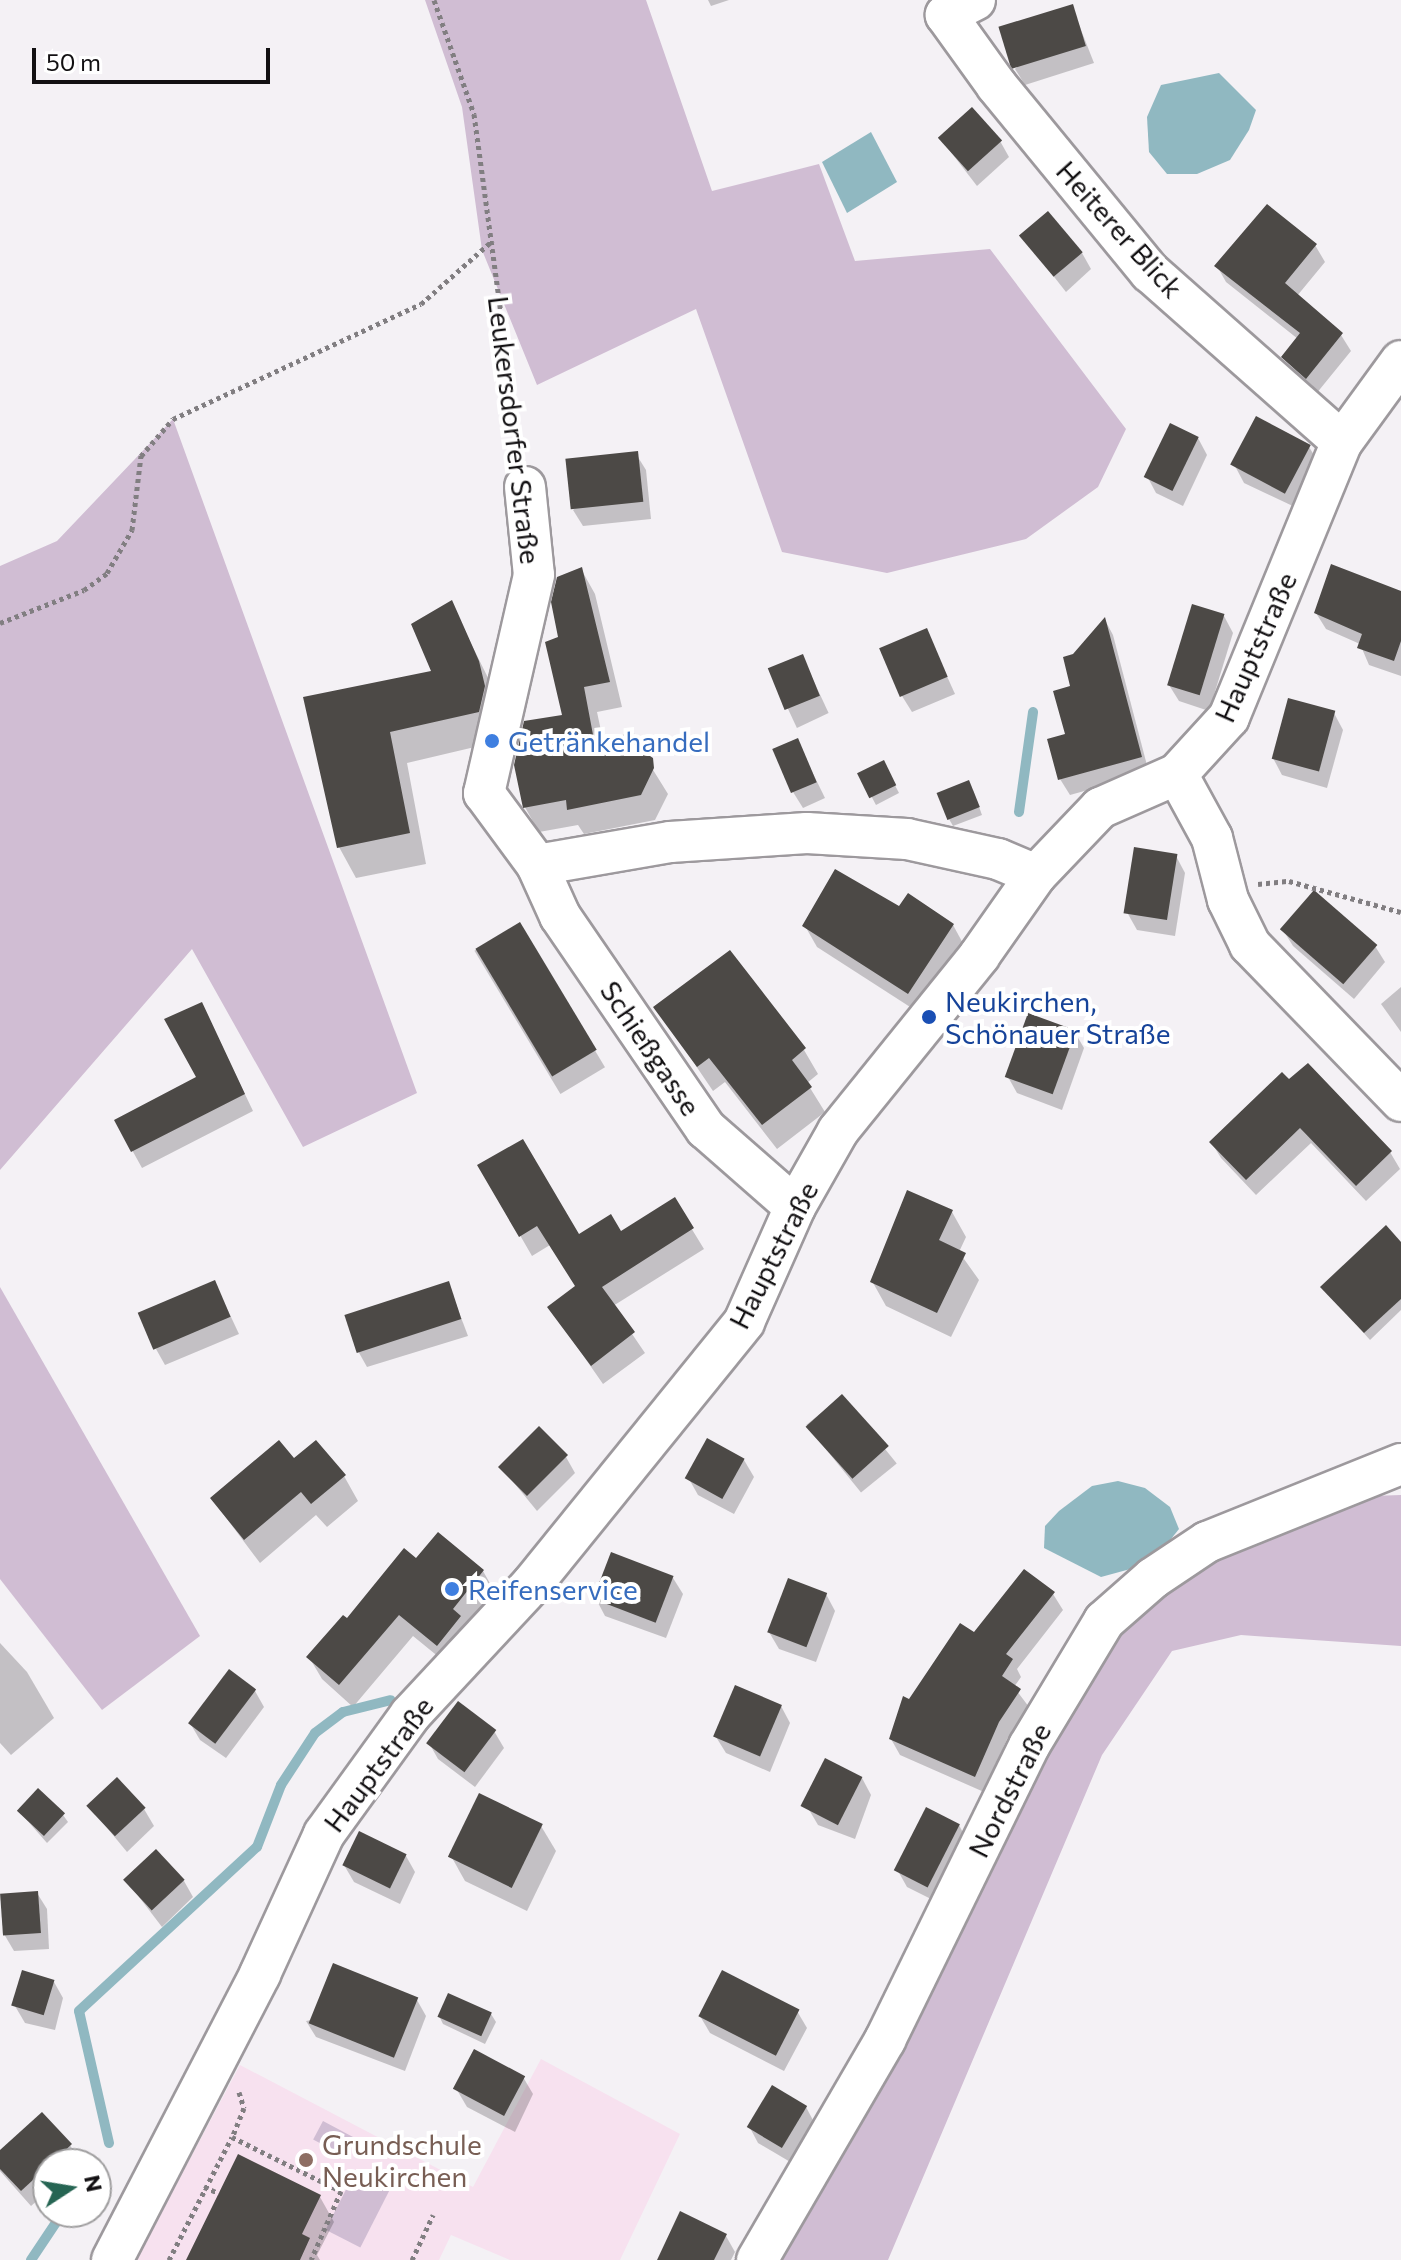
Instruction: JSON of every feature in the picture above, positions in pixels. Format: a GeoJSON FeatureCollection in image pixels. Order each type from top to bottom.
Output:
{"type":"FeatureCollection","features":[{"type":"Feature","properties":{"kind":"street","name":"Heiterer Blick"},"geometry":{"type":"LineString","coordinates":[[975,0],[946,15],[997,86],[1150,272],[1342,442]]}},
{"type":"Feature","properties":{"kind":"street","name":"Hauptstraße"},"geometry":{"type":"LineString","coordinates":[[112,2260],[260,1974],[324,1834],[410,1715],[532,1584],[744,1322],[795,1207],[838,1131],[979,956],[1036,875],[1100,808],[1177,774],[1229,717],[1342,442],[1401,361]]}},
{"type":"Feature","properties":{"kind":"street","name":"Leukersdorfer Straße"},"geometry":{"type":"LineString","coordinates":[[525,487],[534,575],[484,793],[537,865]]}},
{"type":"Feature","properties":{"kind":"street"},"geometry":{"type":"LineString","coordinates":[[1177,774],[1212,838],[1225,888],[1250,945],[1401,1101]]}},
{"type":"Feature","properties":{"kind":"street"},"geometry":{"type":"LineString","coordinates":[[537,865],[670,842],[807,833],[907,839],[998,859],[1036,875]]}},
{"type":"Feature","properties":{"kind":"street","name":"Schießgasse"},"geometry":{"type":"LineString","coordinates":[[537,865],[560,916],[706,1129],[795,1207]]}},
{"type":"Feature","properties":{"kind":"street","name":"Nordstraße"},"geometry":{"type":"LineString","coordinates":[[757,2260],[885,2040],[1029,1746],[1104,1621],[1153,1578],[1207,1542],[1401,1464]]}},
{"type":"Feature","properties":{"kind":"path","name":"Leukersdorfer Straße"},"geometry":{"type":"LineString","coordinates":[[434,0],[474,114],[525,487]]}},
{"type":"Feature","properties":{"kind":"path"},"geometry":{"type":"LineString","coordinates":[[0,623],[84,590],[107,573],[132,530],[141,456],[173,419],[421,304],[493,240]]}},
{"type":"Feature","properties":{"kind":"path"},"geometry":{"type":"LineString","coordinates":[[1225,888],[1289,881],[1401,912]]}},
{"type":"Feature","properties":{"kind":"path"},"geometry":{"type":"LineString","coordinates":[[169,2260],[232,2137],[244,2108],[241,2093]]}},
{"type":"Feature","properties":{"kind":"path"},"geometry":{"type":"LineString","coordinates":[[232,2137],[341,2191],[311,2260]]}},
{"type":"Feature","properties":{"kind":"path"},"geometry":{"type":"LineString","coordinates":[[204,2187],[219,2193]]}},
{"type":"Feature","properties":{"kind":"path"},"geometry":{"type":"LineString","coordinates":[[412,2260],[433,2215]]}},
{"type":"Feature","properties":{"kind":"shaded area"},"geometry":{"type":"Polygon","coordinates":[[[425,0],[646,0],[712,191],[819,164],[855,261],[990,249],[1126,429],[1098,487],[1026,539],[887,573],[782,552],[696,309],[537,385],[482,250],[462,107],[425,0]]]}},
{"type":"Feature","properties":{"kind":"shaded area"},"geometry":{"type":"Polygon","coordinates":[[[173,419],[417,1093],[303,1147],[192,949],[0,1170],[0,566],[57,541],[173,419]]]}},
{"type":"Feature","properties":{"kind":"shaded area"},"geometry":{"type":"Polygon","coordinates":[[[0,1287],[200,1636],[102,1710],[0,1579],[0,1287]]]}},
{"type":"Feature","properties":{"kind":"shaded area"},"geometry":{"type":"Polygon","coordinates":[[[1401,1495],[1401,1646],[1241,1635],[1172,1651],[1102,1755],[888,2260],[779,2260],[1033,1752],[1115,1629],[1208,1551],[1342,1497],[1401,1495]]]}},
{"type":"Feature","properties":{"kind":"shaded area","name":"Grundschule Neukirchen"},"geometry":{"type":"Polygon","coordinates":[[[541,2059],[680,2134],[620,2260],[510,2260],[451,2235],[439,2260],[136,2260],[240,2065],[473,2187],[541,2059]]]}},
{"type":"Feature","properties":{"kind":"shaded area"},"geometry":{"type":"Polygon","coordinates":[[[323,2121],[353,2137],[343,2156],[313,2140],[323,2121]]]}},
{"type":"Feature","properties":{"kind":"shaded area"},"geometry":{"type":"Polygon","coordinates":[[[356,2170],[391,2188],[360,2247],[326,2230],[356,2170]]]}},
{"type":"Feature","properties":{"kind":"water"},"geometry":{"type":"Polygon","coordinates":[[[1219,73],[1256,110],[1249,130],[1230,160],[1197,174],[1167,174],[1149,152],[1147,117],[1161,85],[1219,73]]]}},
{"type":"Feature","properties":{"kind":"water"},"geometry":{"type":"Polygon","coordinates":[[[871,132],[897,182],[847,213],[822,162],[871,132]]]}},
{"type":"Feature","properties":{"kind":"water"},"geometry":{"type":"Polygon","coordinates":[[[1118,1481],[1145,1488],[1170,1507],[1179,1529],[1167,1544],[1134,1568],[1101,1577],[1044,1548],[1045,1526],[1059,1511],[1092,1486],[1118,1481]]]}},
{"type":"Feature","properties":{"kind":"building"},"geometry":{"type":"Polygon","coordinates":[[[1073,4],[1086,46],[1011,69],[998,27],[1073,4]]]}},
{"type":"Feature","properties":{"kind":"building"},"geometry":{"type":"Polygon","coordinates":[[[972,107],[1002,140],[968,171],[938,138],[972,107]]]}},
{"type":"Feature","properties":{"kind":"building"},"geometry":{"type":"Polygon","coordinates":[[[1267,204],[1317,244],[1285,283],[1343,333],[1306,379],[1281,357],[1300,333],[1214,266],[1267,204]]]}},
{"type":"Feature","properties":{"kind":"building"},"geometry":{"type":"Polygon","coordinates":[[[1048,211],[1083,252],[1054,277],[1019,235],[1048,211]]]}},
{"type":"Feature","properties":{"kind":"building"},"geometry":{"type":"Polygon","coordinates":[[[1256,416],[1311,445],[1285,494],[1230,465],[1256,416]]]}},
{"type":"Feature","properties":{"kind":"building"},"geometry":{"type":"Polygon","coordinates":[[[1170,423],[1199,437],[1172,491],[1144,477],[1170,423]]]}},
{"type":"Feature","properties":{"kind":"building"},"geometry":{"type":"Polygon","coordinates":[[[638,451],[643,502],[571,509],[565,459],[638,451]]]}},
{"type":"Feature","properties":{"kind":"building"},"geometry":{"type":"Polygon","coordinates":[[[1331,564],[1401,591],[1401,641],[1394,661],[1357,648],[1362,634],[1314,613],[1331,564]]]}},
{"type":"Feature","properties":{"kind":"building"},"geometry":{"type":"Polygon","coordinates":[[[582,567],[610,682],[584,687],[594,740],[634,733],[635,746],[653,758],[654,768],[641,795],[567,810],[566,800],[523,808],[514,765],[524,721],[562,715],[545,642],[558,637],[551,602],[557,577],[582,567]]]}},
{"type":"Feature","properties":{"kind":"building"},"geometry":{"type":"Polygon","coordinates":[[[452,600],[479,661],[485,686],[479,712],[390,732],[410,833],[337,848],[303,697],[431,671],[411,624],[452,600]]]}},
{"type":"Feature","properties":{"kind":"building"},"geometry":{"type":"Polygon","coordinates":[[[1192,604],[1225,614],[1200,695],[1167,685],[1192,604]]]}},
{"type":"Feature","properties":{"kind":"building"},"geometry":{"type":"Polygon","coordinates":[[[1105,617],[1142,757],[1058,780],[1047,739],[1065,734],[1053,691],[1070,686],[1063,657],[1073,654],[1105,617]]]}},
{"type":"Feature","properties":{"kind":"building"},"geometry":{"type":"Polygon","coordinates":[[[927,628],[948,677],[900,697],[879,648],[927,628]]]}},
{"type":"Feature","properties":{"kind":"building"},"geometry":{"type":"Polygon","coordinates":[[[803,654],[820,696],[785,710],[768,668],[803,654]]]}},
{"type":"Feature","properties":{"kind":"building"},"geometry":{"type":"Polygon","coordinates":[[[1288,698],[1335,711],[1319,772],[1272,759],[1288,698]]]}},
{"type":"Feature","properties":{"kind":"building"},"geometry":{"type":"Polygon","coordinates":[[[798,738],[817,782],[791,793],[772,749],[798,738]]]}},
{"type":"Feature","properties":{"kind":"building"},"geometry":{"type":"Polygon","coordinates":[[[884,760],[896,785],[869,798],[857,773],[884,760]]]}},
{"type":"Feature","properties":{"kind":"building"},"geometry":{"type":"Polygon","coordinates":[[[969,780],[980,807],[947,820],[937,793],[969,780]]]}},
{"type":"Feature","properties":{"kind":"building"},"geometry":{"type":"Polygon","coordinates":[[[1134,847],[1177,854],[1167,920],[1124,913],[1134,847]]]}},
{"type":"Feature","properties":{"kind":"building"},"geometry":{"type":"Polygon","coordinates":[[[835,869],[899,906],[908,893],[954,924],[908,994],[802,926],[835,869]]]}},
{"type":"Feature","properties":{"kind":"building"},"geometry":{"type":"Polygon","coordinates":[[[1314,890],[1377,945],[1343,984],[1280,929],[1314,890]]]}},
{"type":"Feature","properties":{"kind":"building"},"geometry":{"type":"Polygon","coordinates":[[[520,922],[597,1050],[552,1076],[475,949],[520,922]]]}},
{"type":"Feature","properties":{"kind":"building"},"geometry":{"type":"Polygon","coordinates":[[[730,950],[806,1048],[792,1060],[812,1087],[762,1125],[709,1058],[697,1067],[653,1007],[730,950]]]}},
{"type":"Feature","properties":{"kind":"building"},"geometry":{"type":"Polygon","coordinates":[[[202,1002],[245,1094],[131,1152],[114,1120],[196,1077],[164,1019],[202,1002]]]}},
{"type":"Feature","properties":{"kind":"building"},"geometry":{"type":"Polygon","coordinates":[[[1028,1013],[1076,1030],[1053,1094],[1005,1077],[1028,1013]]]}},
{"type":"Feature","properties":{"kind":"building"},"geometry":{"type":"Polygon","coordinates":[[[1308,1063],[1392,1151],[1356,1186],[1300,1128],[1246,1180],[1209,1142],[1282,1072],[1289,1079],[1308,1063]]]}},
{"type":"Feature","properties":{"kind":"building"},"geometry":{"type":"Polygon","coordinates":[[[523,1139],[579,1234],[611,1214],[621,1231],[675,1197],[694,1228],[602,1287],[635,1332],[591,1366],[547,1307],[575,1286],[537,1226],[519,1237],[477,1165],[523,1139]]]}},
{"type":"Feature","properties":{"kind":"building"},"geometry":{"type":"Polygon","coordinates":[[[907,1190],[953,1210],[939,1240],[966,1253],[937,1313],[870,1282],[907,1190]]]}},
{"type":"Feature","properties":{"kind":"building"},"geometry":{"type":"Polygon","coordinates":[[[1386,1225],[1401,1242],[1401,1299],[1364,1333],[1320,1287],[1386,1225]]]}},
{"type":"Feature","properties":{"kind":"building"},"geometry":{"type":"Polygon","coordinates":[[[215,1280],[231,1317],[153,1350],[138,1313],[215,1280]]]}},
{"type":"Feature","properties":{"kind":"building"},"geometry":{"type":"Polygon","coordinates":[[[449,1281],[461,1319],[357,1353],[344,1315],[449,1281]]]}},
{"type":"Feature","properties":{"kind":"building"},"geometry":{"type":"Polygon","coordinates":[[[842,1394],[889,1446],[852,1479],[806,1427],[842,1394]]]}},
{"type":"Feature","properties":{"kind":"building"},"geometry":{"type":"Polygon","coordinates":[[[539,1426],[568,1455],[527,1496],[498,1467],[539,1426]]]}},
{"type":"Feature","properties":{"kind":"building"},"geometry":{"type":"Polygon","coordinates":[[[707,1438],[745,1459],[722,1499],[685,1478],[707,1438]]]}},
{"type":"Feature","properties":{"kind":"building"},"geometry":{"type":"Polygon","coordinates":[[[279,1440],[294,1458],[316,1440],[346,1475],[311,1504],[301,1492],[244,1540],[210,1498],[279,1440]]]}},
{"type":"Feature","properties":{"kind":"building"},"geometry":{"type":"Polygon","coordinates":[[[438,1532],[484,1570],[453,1609],[461,1616],[437,1646],[399,1615],[339,1685],[306,1657],[343,1615],[347,1618],[404,1548],[416,1558],[438,1532]]]}},
{"type":"Feature","properties":{"kind":"building"},"geometry":{"type":"Polygon","coordinates":[[[611,1552],[674,1576],[656,1623],[593,1599],[611,1552]]]}},
{"type":"Feature","properties":{"kind":"building"},"geometry":{"type":"Polygon","coordinates":[[[1024,1569],[1055,1592],[1006,1654],[1013,1659],[1002,1676],[1021,1689],[999,1722],[975,1777],[889,1739],[903,1696],[909,1699],[960,1623],[974,1632],[1024,1569]]]}},
{"type":"Feature","properties":{"kind":"building"},"geometry":{"type":"Polygon","coordinates":[[[788,1578],[827,1593],[806,1647],[767,1632],[788,1578]]]}},
{"type":"Feature","properties":{"kind":"building"},"geometry":{"type":"Polygon","coordinates":[[[229,1669],[256,1689],[215,1744],[188,1723],[229,1669]]]}},
{"type":"Feature","properties":{"kind":"building"},"geometry":{"type":"Polygon","coordinates":[[[735,1685],[782,1705],[760,1756],[713,1737],[735,1685]]]}},
{"type":"Feature","properties":{"kind":"building"},"geometry":{"type":"Polygon","coordinates":[[[458,1701],[496,1730],[464,1772],[426,1743],[458,1701]]]}},
{"type":"Feature","properties":{"kind":"building"},"geometry":{"type":"Polygon","coordinates":[[[825,1758],[862,1777],[838,1825],[800,1806],[825,1758]]]}},
{"type":"Feature","properties":{"kind":"building"},"geometry":{"type":"Polygon","coordinates":[[[117,1777],[146,1808],[115,1836],[86,1806],[117,1777]]]}},
{"type":"Feature","properties":{"kind":"building"},"geometry":{"type":"Polygon","coordinates":[[[38,1788],[65,1813],[44,1836],[17,1811],[38,1788]]]}},
{"type":"Feature","properties":{"kind":"building"},"geometry":{"type":"Polygon","coordinates":[[[479,1793],[543,1824],[512,1888],[448,1857],[479,1793]]]}},
{"type":"Feature","properties":{"kind":"building"},"geometry":{"type":"Polygon","coordinates":[[[926,1807],[960,1824],[928,1888],[894,1870],[926,1807]]]}},
{"type":"Feature","properties":{"kind":"building"},"geometry":{"type":"Polygon","coordinates":[[[359,1831],[407,1854],[390,1888],[342,1865],[359,1831]]]}},
{"type":"Feature","properties":{"kind":"building"},"geometry":{"type":"Polygon","coordinates":[[[156,1849],[185,1880],[152,1910],[123,1880],[156,1849]]]}},
{"type":"Feature","properties":{"kind":"building"},"geometry":{"type":"Polygon","coordinates":[[[38,1891],[41,1933],[3,1936],[0,1894],[38,1891]]]}},
{"type":"Feature","properties":{"kind":"building"},"geometry":{"type":"Polygon","coordinates":[[[333,1963],[418,1997],[394,2058],[309,2023],[333,1963]]]}},
{"type":"Feature","properties":{"kind":"building"},"geometry":{"type":"Polygon","coordinates":[[[22,1970],[55,1980],[44,2015],[11,2005],[22,1970]]]}},
{"type":"Feature","properties":{"kind":"building"},"geometry":{"type":"Polygon","coordinates":[[[722,1970],[800,2009],[776,2056],[698,2016],[722,1970]]]}},
{"type":"Feature","properties":{"kind":"building"},"geometry":{"type":"Polygon","coordinates":[[[448,1993],[492,2013],[481,2036],[437,2017],[448,1993]]]}},
{"type":"Feature","properties":{"kind":"building"},"geometry":{"type":"Polygon","coordinates":[[[474,2049],[525,2076],[504,2116],[453,2089],[474,2049]]]}},
{"type":"Feature","properties":{"kind":"building"},"geometry":{"type":"Polygon","coordinates":[[[772,2085],[807,2106],[782,2148],[747,2127],[772,2085]]]}},
{"type":"Feature","properties":{"kind":"building"},"geometry":{"type":"Polygon","coordinates":[[[42,2112],[72,2144],[68,2148],[32,2148],[32,2181],[21,2191],[0,2169],[0,2150],[42,2112]]]}},
{"type":"Feature","properties":{"kind":"building"},"geometry":{"type":"Polygon","coordinates":[[[238,2154],[321,2195],[302,2234],[310,2238],[300,2260],[186,2260],[238,2154]]]}},
{"type":"Feature","properties":{"kind":"building"},"geometry":{"type":"Polygon","coordinates":[[[680,2211],[727,2234],[714,2260],[657,2260],[680,2211]]]}},
{"type":"Feature","properties":{"kind":"waterway"},"geometry":{"type":"LineString","coordinates":[[1019,812],[1033,712]]}},
{"type":"Feature","properties":{"kind":"waterway"},"geometry":{"type":"LineString","coordinates":[[109,2143],[79,2011],[257,1847],[281,1785],[315,1733],[343,1712],[391,1700]]}},
{"type":"Feature","properties":{"kind":"waterway"},"geometry":{"type":"LineString","coordinates":[[31,2260],[52,2228]]}},
{"type":"Feature","properties":{"kind":"place","name":"Getränkehandel"},"geometry":{"type":"Point","coordinates":[492,741]}},
{"type":"Feature","properties":{"kind":"place","name":"Neukirchen, Schönauer Straße"},"geometry":{"type":"Point","coordinates":[929,1017]}},
{"type":"Feature","properties":{"kind":"place","name":"Reifenservice"},"geometry":{"type":"Point","coordinates":[452,1589]}},
{"type":"Feature","properties":{"kind":"place","name":"Grundschule Neukirchen"},"geometry":{"type":"Point","coordinates":[306,2160]}}]}
